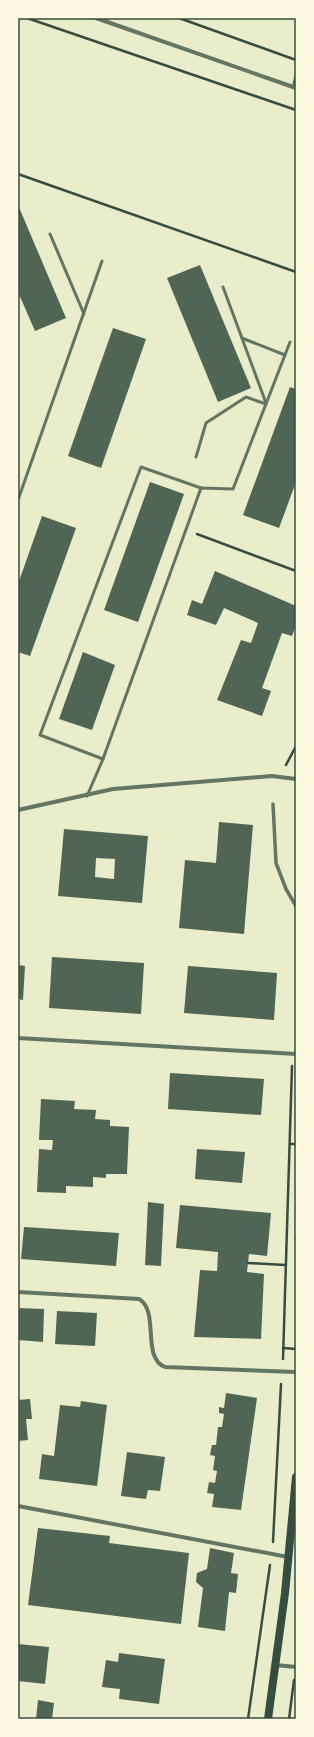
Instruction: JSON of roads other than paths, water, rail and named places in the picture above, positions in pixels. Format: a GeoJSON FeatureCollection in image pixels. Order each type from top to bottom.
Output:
{"type":"FeatureCollection","features":[{"type":"Feature","properties":{"kind":"main road"},"geometry":{"type":"LineString","coordinates":[[268,1719],[295,1499],[296,1477]]}},
{"type":"Feature","properties":{"kind":"street"},"geometry":{"type":"LineString","coordinates":[[96,18],[294,87]]}},
{"type":"Feature","properties":{"kind":"street"},"geometry":{"type":"LineString","coordinates":[[18,810],[87,796],[113,789],[272,776],[296,779]]}},
{"type":"Feature","properties":{"kind":"street"},"geometry":{"type":"LineString","coordinates":[[273,804],[276,863],[286,889],[296,906]]}},
{"type":"Feature","properties":{"kind":"street"},"geometry":{"type":"LineString","coordinates":[[18,1038],[294,1054]]}},
{"type":"Feature","properties":{"kind":"street"},"geometry":{"type":"LineString","coordinates":[[18,1292],[139,1299],[144,1302],[148,1310],[154,1356],[161,1365],[166,1367],[296,1372]]}},
{"type":"Feature","properties":{"kind":"street"},"geometry":{"type":"LineString","coordinates":[[18,1506],[288,1557]]}},
{"type":"Feature","properties":{"kind":"street"},"geometry":{"type":"LineString","coordinates":[[275,1664],[296,1667]]}},
{"type":"Feature","properties":{"kind":"lane"},"geometry":{"type":"LineString","coordinates":[[294,87],[296,76]]}},
{"type":"Feature","properties":{"kind":"lane"},"geometry":{"type":"LineString","coordinates":[[50,234],[84,314]]}},
{"type":"Feature","properties":{"kind":"lane"},"geometry":{"type":"LineString","coordinates":[[18,500],[102,261]]}},
{"type":"Feature","properties":{"kind":"lane"},"geometry":{"type":"LineString","coordinates":[[223,287],[266,404]]}},
{"type":"Feature","properties":{"kind":"lane"},"geometry":{"type":"LineString","coordinates":[[242,338],[285,356]]}},
{"type":"Feature","properties":{"kind":"lane"},"geometry":{"type":"LineString","coordinates":[[103,759],[40,735],[141,467],[201,488],[233,489],[290,342]]}},
{"type":"Feature","properties":{"kind":"lane"},"geometry":{"type":"LineString","coordinates":[[196,457],[206,423],[246,397],[266,404]]}},
{"type":"Feature","properties":{"kind":"lane"},"geometry":{"type":"LineString","coordinates":[[87,796],[103,759],[201,488]]}}]}
